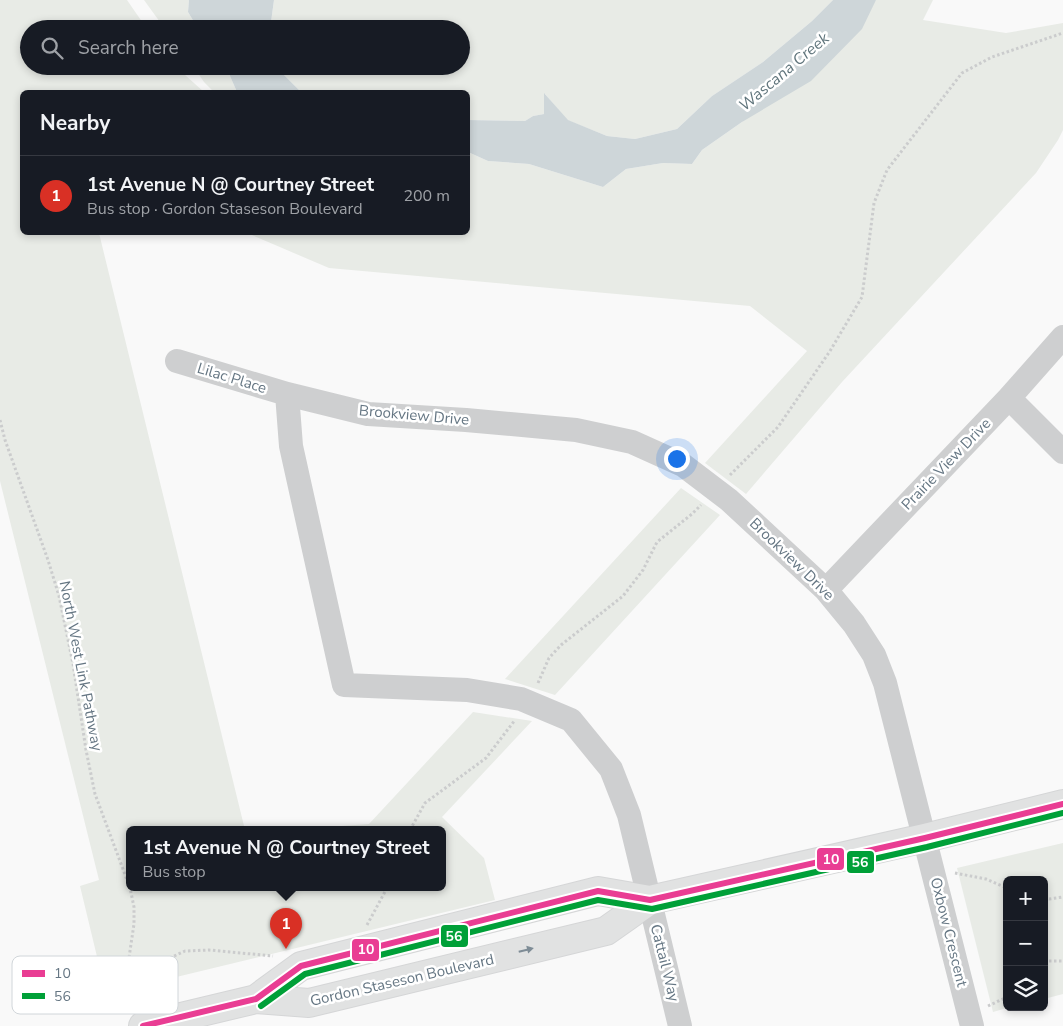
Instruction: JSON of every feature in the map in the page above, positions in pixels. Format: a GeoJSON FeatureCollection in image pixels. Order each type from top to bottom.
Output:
{"type":"FeatureCollection","features":[{"type":"Feature","properties":{"kind":"street","name":"Prairie View Drive"},"geometry":{"type":"LineString","coordinates":[[826,590],[1009,398],[1063,336]]}},
{"type":"Feature","properties":{"kind":"street","name":"Lilac Place"},"geometry":{"type":"LineString","coordinates":[[177,361],[287,394]]}},
{"type":"Feature","properties":{"kind":"street","name":"Brookview Drive"},"geometry":{"type":"LineString","coordinates":[[287,394],[368,414],[466,420],[576,430],[632,442],[682,464],[729,500],[826,590],[854,624],[874,654],[885,683],[925,838]]}},
{"type":"Feature","properties":{"kind":"street"},"geometry":{"type":"LineString","coordinates":[[287,394],[290,446],[344,685],[467,690],[521,699],[571,720],[612,769],[629,815],[650,900]]}},
{"type":"Feature","properties":{"kind":"street"},"geometry":{"type":"LineString","coordinates":[[1009,398],[1063,452]]}},
{"type":"Feature","properties":{"kind":"street","name":"Gordon Staseson Boulevard"},"geometry":{"type":"LineString","coordinates":[[256,999],[309,1003],[606,931],[650,900],[925,838],[1063,804]]}},
{"type":"Feature","properties":{"kind":"street","name":"Oxbow Crescent"},"geometry":{"type":"LineString","coordinates":[[925,838],[972,1026]]}},
{"type":"Feature","properties":{"kind":"street","name":"Gordon Staseson Boulevard"},"geometry":{"type":"LineString","coordinates":[[256,999],[302,966],[367,949],[598,891],[650,900]]}},
{"type":"Feature","properties":{"kind":"street","name":"Cattail Way"},"geometry":{"type":"LineString","coordinates":[[650,900],[680,1026]]}},
{"type":"Feature","properties":{"kind":"street"},"geometry":{"type":"LineString","coordinates":[[178,1011],[256,999]]}},
{"type":"Feature","properties":{"kind":"street"},"geometry":{"type":"LineString","coordinates":[[136,1018],[161,1014]]}},
{"type":"Feature","properties":{"kind":"path"},"geometry":{"type":"LineString","coordinates":[[412,826],[425,803],[486,758],[528,702],[549,658],[561,645],[623,596],[643,570],[657,542],[692,514],[778,427],[830,351],[862,297],[874,203],[887,170],[936,110],[962,73],[992,57],[1063,33]]}},
{"type":"Feature","properties":{"kind":"path","name":"North West Link Pathway"},"geometry":{"type":"LineString","coordinates":[[0,420],[5,440],[59,596],[73,664],[86,750],[95,794],[126,877]]}},
{"type":"Feature","properties":{"kind":"path"},"geometry":{"type":"LineString","coordinates":[[933,870],[986,879],[1003,886]]}},
{"type":"Feature","properties":{"kind":"path","name":"North West Link Pathway"},"geometry":{"type":"LineString","coordinates":[[129,956],[134,924],[134,907],[131,891]]}},
{"type":"Feature","properties":{"kind":"path"},"geometry":{"type":"LineString","coordinates":[[367,949],[363,936],[370,918],[385,891]]}},
{"type":"Feature","properties":{"kind":"path"},"geometry":{"type":"LineString","coordinates":[[1048,898],[1063,897]]}},
{"type":"Feature","properties":{"kind":"path"},"geometry":{"type":"LineString","coordinates":[[174,956],[185,951],[209,950],[275,956]]}},
{"type":"Feature","properties":{"kind":"path"},"geometry":{"type":"LineString","coordinates":[[1048,961],[1063,961]]}},
{"type":"Feature","properties":{"kind":"shaded area"},"geometry":{"type":"Polygon","coordinates":[[[0,0],[127,0],[141,20],[20,20],[20,75],[185,75],[202,90],[20,90],[20,235],[99,235],[244,826],[126,826],[126,891],[446,891],[446,826],[341,826],[369,824],[473,712],[532,721],[442,817],[484,858],[495,900],[178,977],[178,956],[97,956],[80,886],[99,880],[0,481],[0,0]]]}},
{"type":"Feature","properties":{"kind":"shaded area"},"geometry":{"type":"Polygon","coordinates":[[[144,0],[189,0],[188,12],[193,20],[158,20],[144,0]]]}},
{"type":"Feature","properties":{"kind":"shaded area"},"geometry":{"type":"Polygon","coordinates":[[[274,0],[833,0],[812,21],[763,62],[712,96],[677,129],[635,139],[607,136],[567,120],[545,94],[544,114],[533,116],[525,121],[470,120],[470,90],[299,90],[284,75],[470,75],[470,20],[271,20],[274,0]]]}},
{"type":"Feature","properties":{"kind":"shaded area"},"geometry":{"type":"Polygon","coordinates":[[[876,0],[933,0],[923,20],[1006,33],[1063,23],[1063,130],[1036,173],[842,382],[746,494],[705,463],[807,351],[750,306],[329,268],[252,235],[470,235],[470,153],[488,161],[529,164],[603,187],[626,169],[663,163],[692,164],[702,150],[742,122],[876,0]]]}},
{"type":"Feature","properties":{"kind":"shaded area"},"geometry":{"type":"Polygon","coordinates":[[[199,75],[230,75],[236,90],[212,90],[199,75]]]}},
{"type":"Feature","properties":{"kind":"shaded area"},"geometry":{"type":"Polygon","coordinates":[[[681,488],[720,515],[555,695],[505,679],[681,488]]]}},
{"type":"Feature","properties":{"kind":"shaded area"},"geometry":{"type":"Polygon","coordinates":[[[1063,843],[1063,994],[1048,998],[1048,876],[1003,876],[1003,1009],[993,1012],[957,868],[1063,843]]]}},
{"type":"Feature","properties":{"kind":"water"},"geometry":{"type":"Polygon","coordinates":[[[189,0],[274,0],[271,20],[193,20],[188,12],[189,0]]]}},
{"type":"Feature","properties":{"kind":"water","name":"Wascana Creek"},"geometry":{"type":"Polygon","coordinates":[[[833,0],[876,0],[862,29],[811,81],[742,122],[702,150],[692,164],[663,163],[626,169],[603,187],[529,164],[488,161],[470,153],[470,120],[525,121],[533,116],[544,114],[544,93],[568,120],[607,136],[635,139],[677,129],[712,96],[763,62],[812,21],[833,0]]]}},
{"type":"Feature","properties":{"kind":"water"},"geometry":{"type":"Polygon","coordinates":[[[284,75],[299,90],[236,90],[230,76],[284,75]]]}},
{"type":"Feature","properties":{"kind":"transit line","name":"10"},"geometry":{"type":"LineString","coordinates":[[143,1026],[256,999],[301,966],[598,891],[650,900],[925,838],[1063,804]]}},
{"type":"Feature","properties":{"kind":"transit line","name":"56"},"geometry":{"type":"LineString","coordinates":[[261,1006],[305,974],[598,900],[652,909],[927,847],[1063,813]]}},
{"type":"Feature","properties":{"kind":"place","name":"1st Avenue N @ Courtney Street"},"geometry":{"type":"Point","coordinates":[286,949]}}]}
